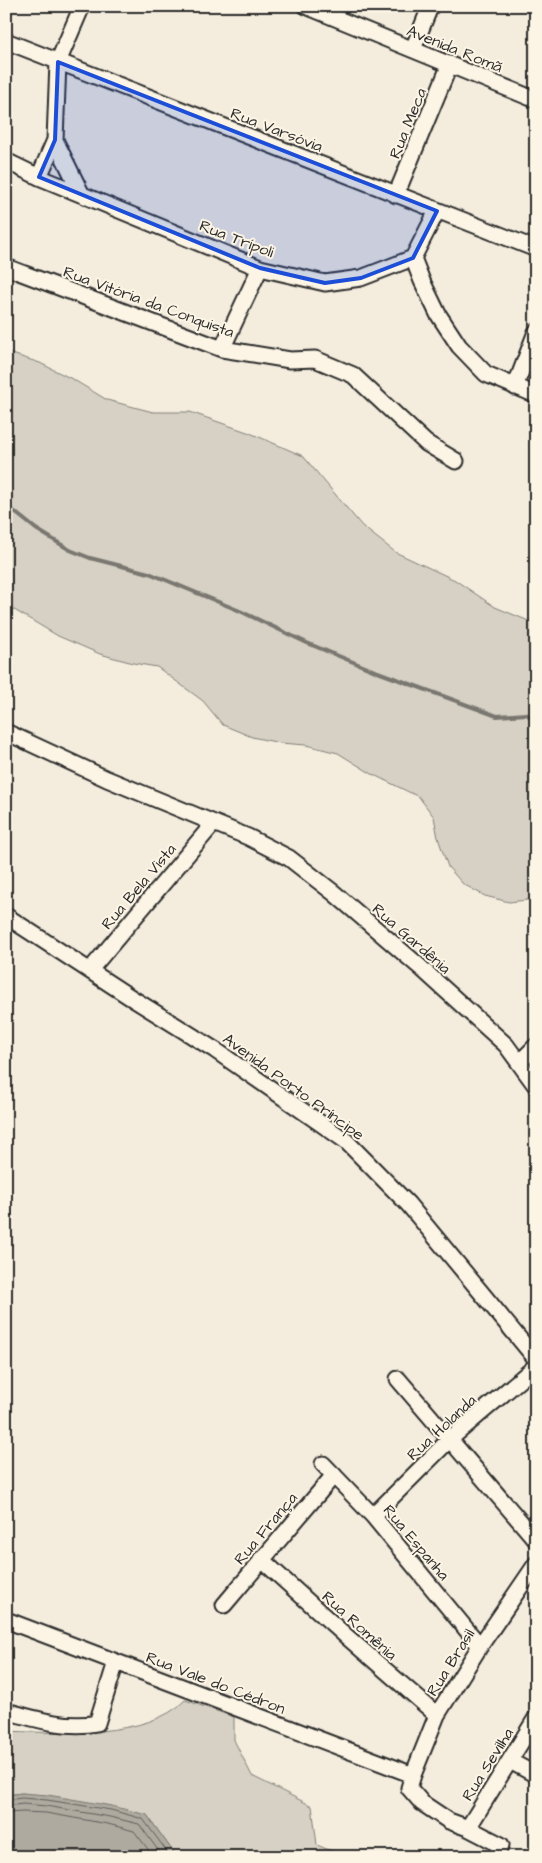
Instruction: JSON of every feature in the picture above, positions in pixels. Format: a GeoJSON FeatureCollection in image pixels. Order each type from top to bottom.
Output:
{"type":"FeatureCollection","features":[{"type":"Feature","properties":{"kind":"street"},"geometry":{"type":"LineString","coordinates":[[39,177],[55,140],[58,62],[82,6]]}},
{"type":"Feature","properties":{"kind":"street","name":"Avenida Romã"},"geometry":{"type":"LineString","coordinates":[[306,6],[536,100]]}},
{"type":"Feature","properties":{"kind":"street"},"geometry":{"type":"LineString","coordinates":[[413,49],[430,7]]}},
{"type":"Feature","properties":{"kind":"street","name":"Rua Varsóvia"},"geometry":{"type":"LineString","coordinates":[[6,41],[536,249]]}},
{"type":"Feature","properties":{"kind":"street","name":"Rua Meca"},"geometry":{"type":"LineString","coordinates":[[396,195],[450,64]]}},
{"type":"Feature","properties":{"kind":"street"},"geometry":{"type":"LineString","coordinates":[[55,140],[81,193]]}},
{"type":"Feature","properties":{"kind":"street","name":"Rua Trípoli"},"geometry":{"type":"LineString","coordinates":[[6,161],[39,177],[260,268],[325,283],[361,278],[413,258]]}},
{"type":"Feature","properties":{"kind":"street"},"geometry":{"type":"LineString","coordinates":[[437,211],[413,258],[438,314],[459,346],[486,374],[536,395]]}},
{"type":"Feature","properties":{"kind":"street","name":"Rua Vitória da Conquista"},"geometry":{"type":"LineString","coordinates":[[6,267],[222,349],[290,360],[315,359],[353,375],[426,443],[456,461]]}},
{"type":"Feature","properties":{"kind":"street"},"geometry":{"type":"LineString","coordinates":[[222,349],[260,268]]}},
{"type":"Feature","properties":{"kind":"street"},"geometry":{"type":"LineString","coordinates":[[515,386],[536,332]]}},
{"type":"Feature","properties":{"kind":"street"},"geometry":{"type":"LineString","coordinates":[[6,732],[107,779],[213,824]]}},
{"type":"Feature","properties":{"kind":"street","name":"Rua Gardênia"},"geometry":{"type":"LineString","coordinates":[[213,824],[248,837],[289,858],[334,893],[506,1045],[536,1086]]}},
{"type":"Feature","properties":{"kind":"street","name":"Rua Bela Vista"},"geometry":{"type":"LineString","coordinates":[[90,970],[213,824]]}},
{"type":"Feature","properties":{"kind":"street","name":"Avenida Porto Príncipe"},"geometry":{"type":"LineString","coordinates":[[6,916],[215,1050],[346,1141],[414,1210],[536,1359]]}},
{"type":"Feature","properties":{"kind":"street"},"geometry":{"type":"LineString","coordinates":[[520,1062],[536,1046]]}},
{"type":"Feature","properties":{"kind":"street","name":"Rua Holanda"},"geometry":{"type":"LineString","coordinates":[[373,1516],[450,1440],[536,1366]]}},
{"type":"Feature","properties":{"kind":"street"},"geometry":{"type":"LineString","coordinates":[[398,1379],[536,1540]]}},
{"type":"Feature","properties":{"kind":"street","name":"Rua Espanha"},"geometry":{"type":"LineString","coordinates":[[328,1469],[373,1516],[480,1646]]}},
{"type":"Feature","properties":{"kind":"street","name":"Rua França"},"geometry":{"type":"LineString","coordinates":[[224,1605],[328,1469]]}},
{"type":"Feature","properties":{"kind":"street","name":"Rua Romênia"},"geometry":{"type":"LineString","coordinates":[[261,1559],[437,1715]]}},
{"type":"Feature","properties":{"kind":"street","name":"Rua Brasil"},"geometry":{"type":"LineString","coordinates":[[411,1782],[437,1715],[480,1646],[536,1564]]}},
{"type":"Feature","properties":{"kind":"street","name":"Rua Vale do Cédron"},"geometry":{"type":"LineString","coordinates":[[6,1620],[116,1662],[411,1782]]}},
{"type":"Feature","properties":{"kind":"street"},"geometry":{"type":"LineString","coordinates":[[6,1710],[37,1720],[83,1726],[97,1723],[116,1662]]}},
{"type":"Feature","properties":{"kind":"street","name":"Rua Sevilha"},"geometry":{"type":"LineString","coordinates":[[468,1828],[535,1722]]}},
{"type":"Feature","properties":{"kind":"street"},"geometry":{"type":"LineString","coordinates":[[510,1761],[536,1775]]}},
{"type":"Feature","properties":{"kind":"street"},"geometry":{"type":"LineString","coordinates":[[411,1782],[422,1803],[450,1821],[500,1845],[495,1857]]}},
{"type":"Feature","properties":{"kind":"highlighted area"},"geometry":{"type":"Polygon","coordinates":[[[58,62],[437,211],[413,258],[361,278],[325,283],[260,268],[39,177],[55,140],[58,62]]]}},
{"type":"Feature","properties":{"kind":"shaded area"},"geometry":{"type":"Polygon","coordinates":[[[6,352],[40,363],[74,380],[107,400],[153,412],[190,412],[250,433],[303,456],[362,526],[395,552],[455,580],[495,607],[536,624],[536,899],[509,902],[485,896],[463,884],[448,867],[438,838],[434,817],[419,797],[372,774],[338,753],[306,745],[280,743],[252,737],[223,725],[203,701],[157,667],[100,654],[58,636],[6,605],[6,352]]]}},
{"type":"Feature","properties":{"kind":"shaded area"},"geometry":{"type":"Polygon","coordinates":[[[185,1700],[234,1717],[234,1740],[252,1776],[312,1806],[317,1845],[346,1857],[180,1857],[174,1853],[147,1815],[22,1793],[6,1795],[6,1731],[75,1732],[101,1731],[126,1727],[149,1722],[169,1713],[185,1700]]]}},
{"type":"Feature","properties":{"kind":"water"},"geometry":{"type":"Polygon","coordinates":[[[22,1793],[48,1795],[112,1806],[147,1815],[174,1853],[180,1857],[6,1857],[6,1795],[22,1793]]]}},
{"type":"Feature","properties":{"kind":"waterway"},"geometry":{"type":"LineString","coordinates":[[6,505],[36,529],[70,550],[90,558],[149,573],[375,671],[497,716],[526,714],[536,720]]}}]}
